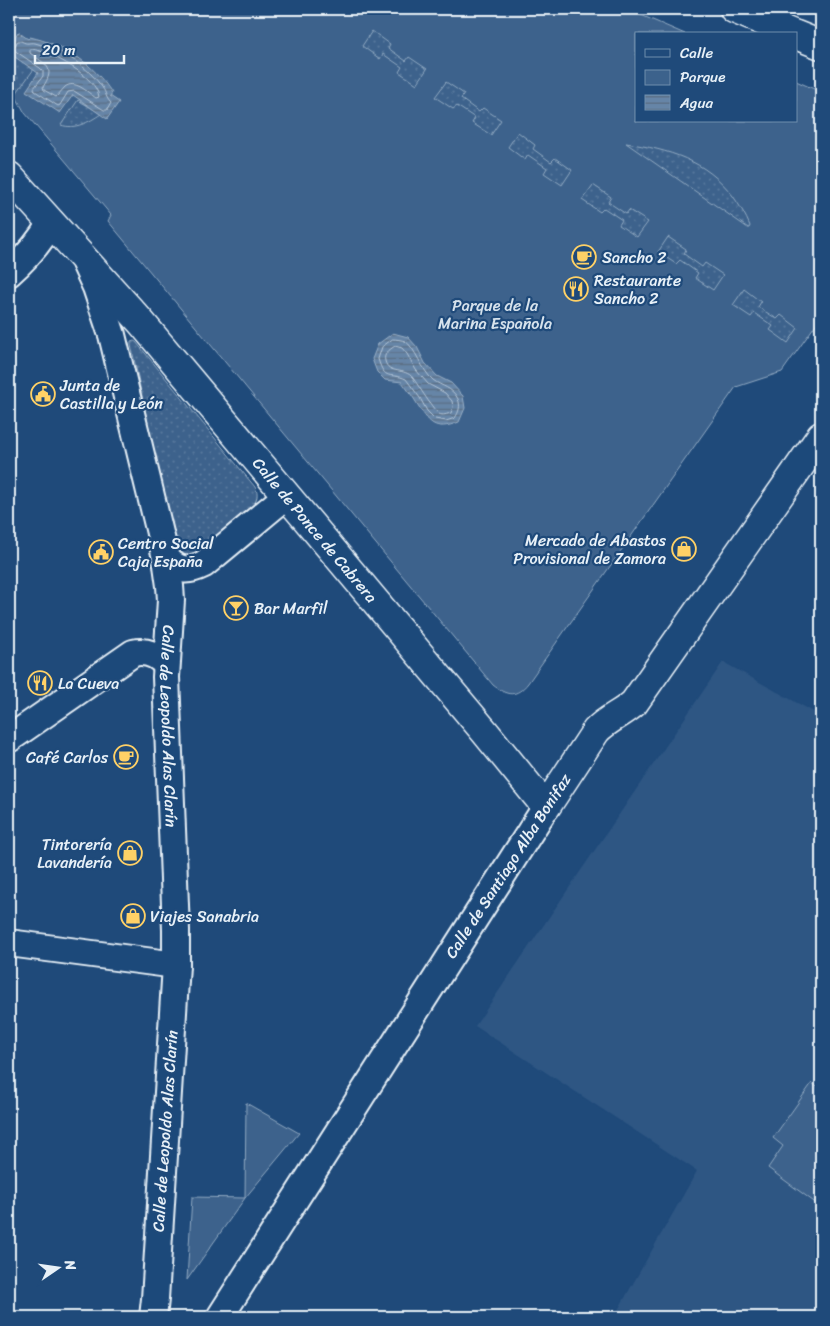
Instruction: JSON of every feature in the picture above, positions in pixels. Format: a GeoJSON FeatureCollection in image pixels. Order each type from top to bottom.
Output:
{"type":"FeatureCollection","features":[{"type":"Feature","properties":{"kind":"main road"},"geometry":{"type":"LineString","coordinates":[[734,9],[790,32]]}},
{"type":"Feature","properties":{"kind":"main road"},"geometry":{"type":"LineString","coordinates":[[798,35],[821,46]]}},
{"type":"Feature","properties":{"kind":"main road","name":"Calle de Leopoldo Alas Clarín"},"geometry":{"type":"LineString","coordinates":[[9,176],[80,254]]}},
{"type":"Feature","properties":{"kind":"main road","name":"Calle de Ponce de Cabrera"},"geometry":{"type":"LineString","coordinates":[[80,254],[142,322],[546,807]]}},
{"type":"Feature","properties":{"kind":"main road","name":"Calle de Santiago Alba Bonifaz"},"geometry":{"type":"LineString","coordinates":[[546,807],[596,731],[625,711],[634,702],[821,436]]}},
{"type":"Feature","properties":{"kind":"street"},"geometry":{"type":"LineString","coordinates":[[9,273],[37,246],[51,222]]}},
{"type":"Feature","properties":{"kind":"street","name":"Calle de Leopoldo Alas Clarín"},"geometry":{"type":"LineString","coordinates":[[80,254],[96,287],[112,335],[166,558],[171,600],[166,689],[176,900],[176,964],[153,1317]]}},
{"type":"Feature","properties":{"kind":"street"},"geometry":{"type":"LineString","coordinates":[[166,558],[176,568],[182,570],[190,570],[204,564],[286,496]]}},
{"type":"Feature","properties":{"kind":"street"},"geometry":{"type":"LineString","coordinates":[[9,739],[133,653],[139,651],[152,654],[166,665]]}},
{"type":"Feature","properties":{"kind":"street","name":"Calle de Santiago Alba Bonifaz"},"geometry":{"type":"LineString","coordinates":[[220,1317],[546,807]]}},
{"type":"Feature","properties":{"kind":"street"},"geometry":{"type":"LineString","coordinates":[[9,943],[176,964]]}},
{"type":"Feature","properties":{"kind":"shaded area"},"geometry":{"type":"Polygon","coordinates":[[[723,662],[821,716],[821,1317],[614,1317],[697,1171],[475,1026],[723,662]]]}},
{"type":"Feature","properties":{"kind":"green space","name":"Parque de la Marina Española"},"geometry":{"type":"Polygon","coordinates":[[[9,9],[627,9],[680,32],[635,32],[635,122],[798,122],[798,82],[821,92],[821,317],[782,372],[736,387],[528,683],[524,688],[515,693],[507,693],[493,685],[108,221],[111,215],[25,113],[15,95],[9,69],[9,9]]]}},
{"type":"Feature","properties":{"kind":"green space"},"geometry":{"type":"Polygon","coordinates":[[[372,31],[390,44],[388,48],[406,61],[409,57],[427,69],[417,84],[399,72],[402,67],[383,54],[380,59],[362,46],[372,31]]]}},
{"type":"Feature","properties":{"kind":"green space"},"geometry":{"type":"Polygon","coordinates":[[[9,53],[34,69],[15,95],[9,69],[9,53]]]}},
{"type":"Feature","properties":{"kind":"green space"},"geometry":{"type":"Polygon","coordinates":[[[446,82],[464,94],[461,99],[479,112],[483,108],[501,120],[491,135],[472,123],[475,118],[457,106],[453,109],[435,97],[446,82]]]}},
{"type":"Feature","properties":{"kind":"green space"},"geometry":{"type":"Polygon","coordinates":[[[78,100],[101,114],[77,126],[61,125],[78,100]]]}},
{"type":"Feature","properties":{"kind":"green space"},"geometry":{"type":"Polygon","coordinates":[[[518,132],[535,145],[533,149],[551,162],[555,158],[572,170],[562,185],[544,173],[547,168],[528,155],[525,160],[508,147],[518,132]]]}},
{"type":"Feature","properties":{"kind":"green space"},"geometry":{"type":"Polygon","coordinates":[[[626,143],[672,153],[699,165],[733,196],[747,218],[749,228],[748,228],[626,143]]]}},
{"type":"Feature","properties":{"kind":"green space"},"geometry":{"type":"Polygon","coordinates":[[[593,185],[611,197],[608,202],[626,214],[629,210],[648,222],[637,237],[619,225],[622,220],[604,208],[600,212],[582,200],[593,185]]]}},
{"type":"Feature","properties":{"kind":"green space"},"geometry":{"type":"Polygon","coordinates":[[[668,237],[686,249],[684,254],[702,267],[705,263],[723,275],[713,290],[695,278],[698,273],[680,260],[676,264],[658,252],[668,237]]]}},
{"type":"Feature","properties":{"kind":"green space"},"geometry":{"type":"Polygon","coordinates":[[[744,289],[761,302],[758,307],[777,319],[781,315],[798,328],[788,343],[770,330],[773,326],[754,313],[751,317],[733,305],[744,289]]]}},
{"type":"Feature","properties":{"kind":"green space"},"geometry":{"type":"Polygon","coordinates":[[[134,341],[255,487],[257,493],[252,507],[197,552],[192,554],[185,555],[180,553],[174,543],[131,345],[131,342],[134,341]]]}},
{"type":"Feature","properties":{"kind":"green space"},"geometry":{"type":"Polygon","coordinates":[[[812,1083],[821,1090],[821,1207],[768,1168],[783,1146],[773,1138],[812,1083]]]}},
{"type":"Feature","properties":{"kind":"green space"},"geometry":{"type":"Polygon","coordinates":[[[246,1103],[299,1133],[245,1198],[246,1103]]]}},
{"type":"Feature","properties":{"kind":"green space"},"geometry":{"type":"Polygon","coordinates":[[[192,1197],[245,1198],[187,1280],[192,1197]]]}},
{"type":"Feature","properties":{"kind":"water"},"geometry":{"type":"Polygon","coordinates":[[[18,32],[28,39],[30,37],[43,40],[66,50],[87,64],[112,93],[110,96],[119,102],[107,119],[73,95],[60,113],[26,91],[38,73],[9,53],[9,47],[18,32]]]}},
{"type":"Feature","properties":{"kind":"water"},"geometry":{"type":"Polygon","coordinates":[[[393,333],[408,337],[417,347],[425,363],[437,376],[451,383],[463,396],[465,408],[459,422],[444,426],[433,424],[402,382],[385,380],[377,372],[372,359],[378,344],[393,333]]]}},
{"type":"Feature","properties":{"kind":"place","name":"Sancho 2"},"geometry":{"type":"Point","coordinates":[584,257]}},
{"type":"Feature","properties":{"kind":"place","name":"Restaurante Sancho 2"},"geometry":{"type":"Point","coordinates":[576,289]}},
{"type":"Feature","properties":{"kind":"place","name":"Junta de Castilla y León"},"geometry":{"type":"Point","coordinates":[43,394]}},
{"type":"Feature","properties":{"kind":"place","name":"Mercado de Abastos Provisional de Zamora"},"geometry":{"type":"Point","coordinates":[684,549]}},
{"type":"Feature","properties":{"kind":"place","name":"Centro Social Caja España"},"geometry":{"type":"Point","coordinates":[101,552]}},
{"type":"Feature","properties":{"kind":"place","name":"Bar Marfil"},"geometry":{"type":"Point","coordinates":[236,608]}},
{"type":"Feature","properties":{"kind":"place","name":"La Cueva"},"geometry":{"type":"Point","coordinates":[40,683]}},
{"type":"Feature","properties":{"kind":"place","name":"Café Carlos"},"geometry":{"type":"Point","coordinates":[126,757]}},
{"type":"Feature","properties":{"kind":"place","name":"Tintorería Lavandería"},"geometry":{"type":"Point","coordinates":[130,853]}},
{"type":"Feature","properties":{"kind":"place","name":"Viajes Sanabria"},"geometry":{"type":"Point","coordinates":[133,916]}}]}
